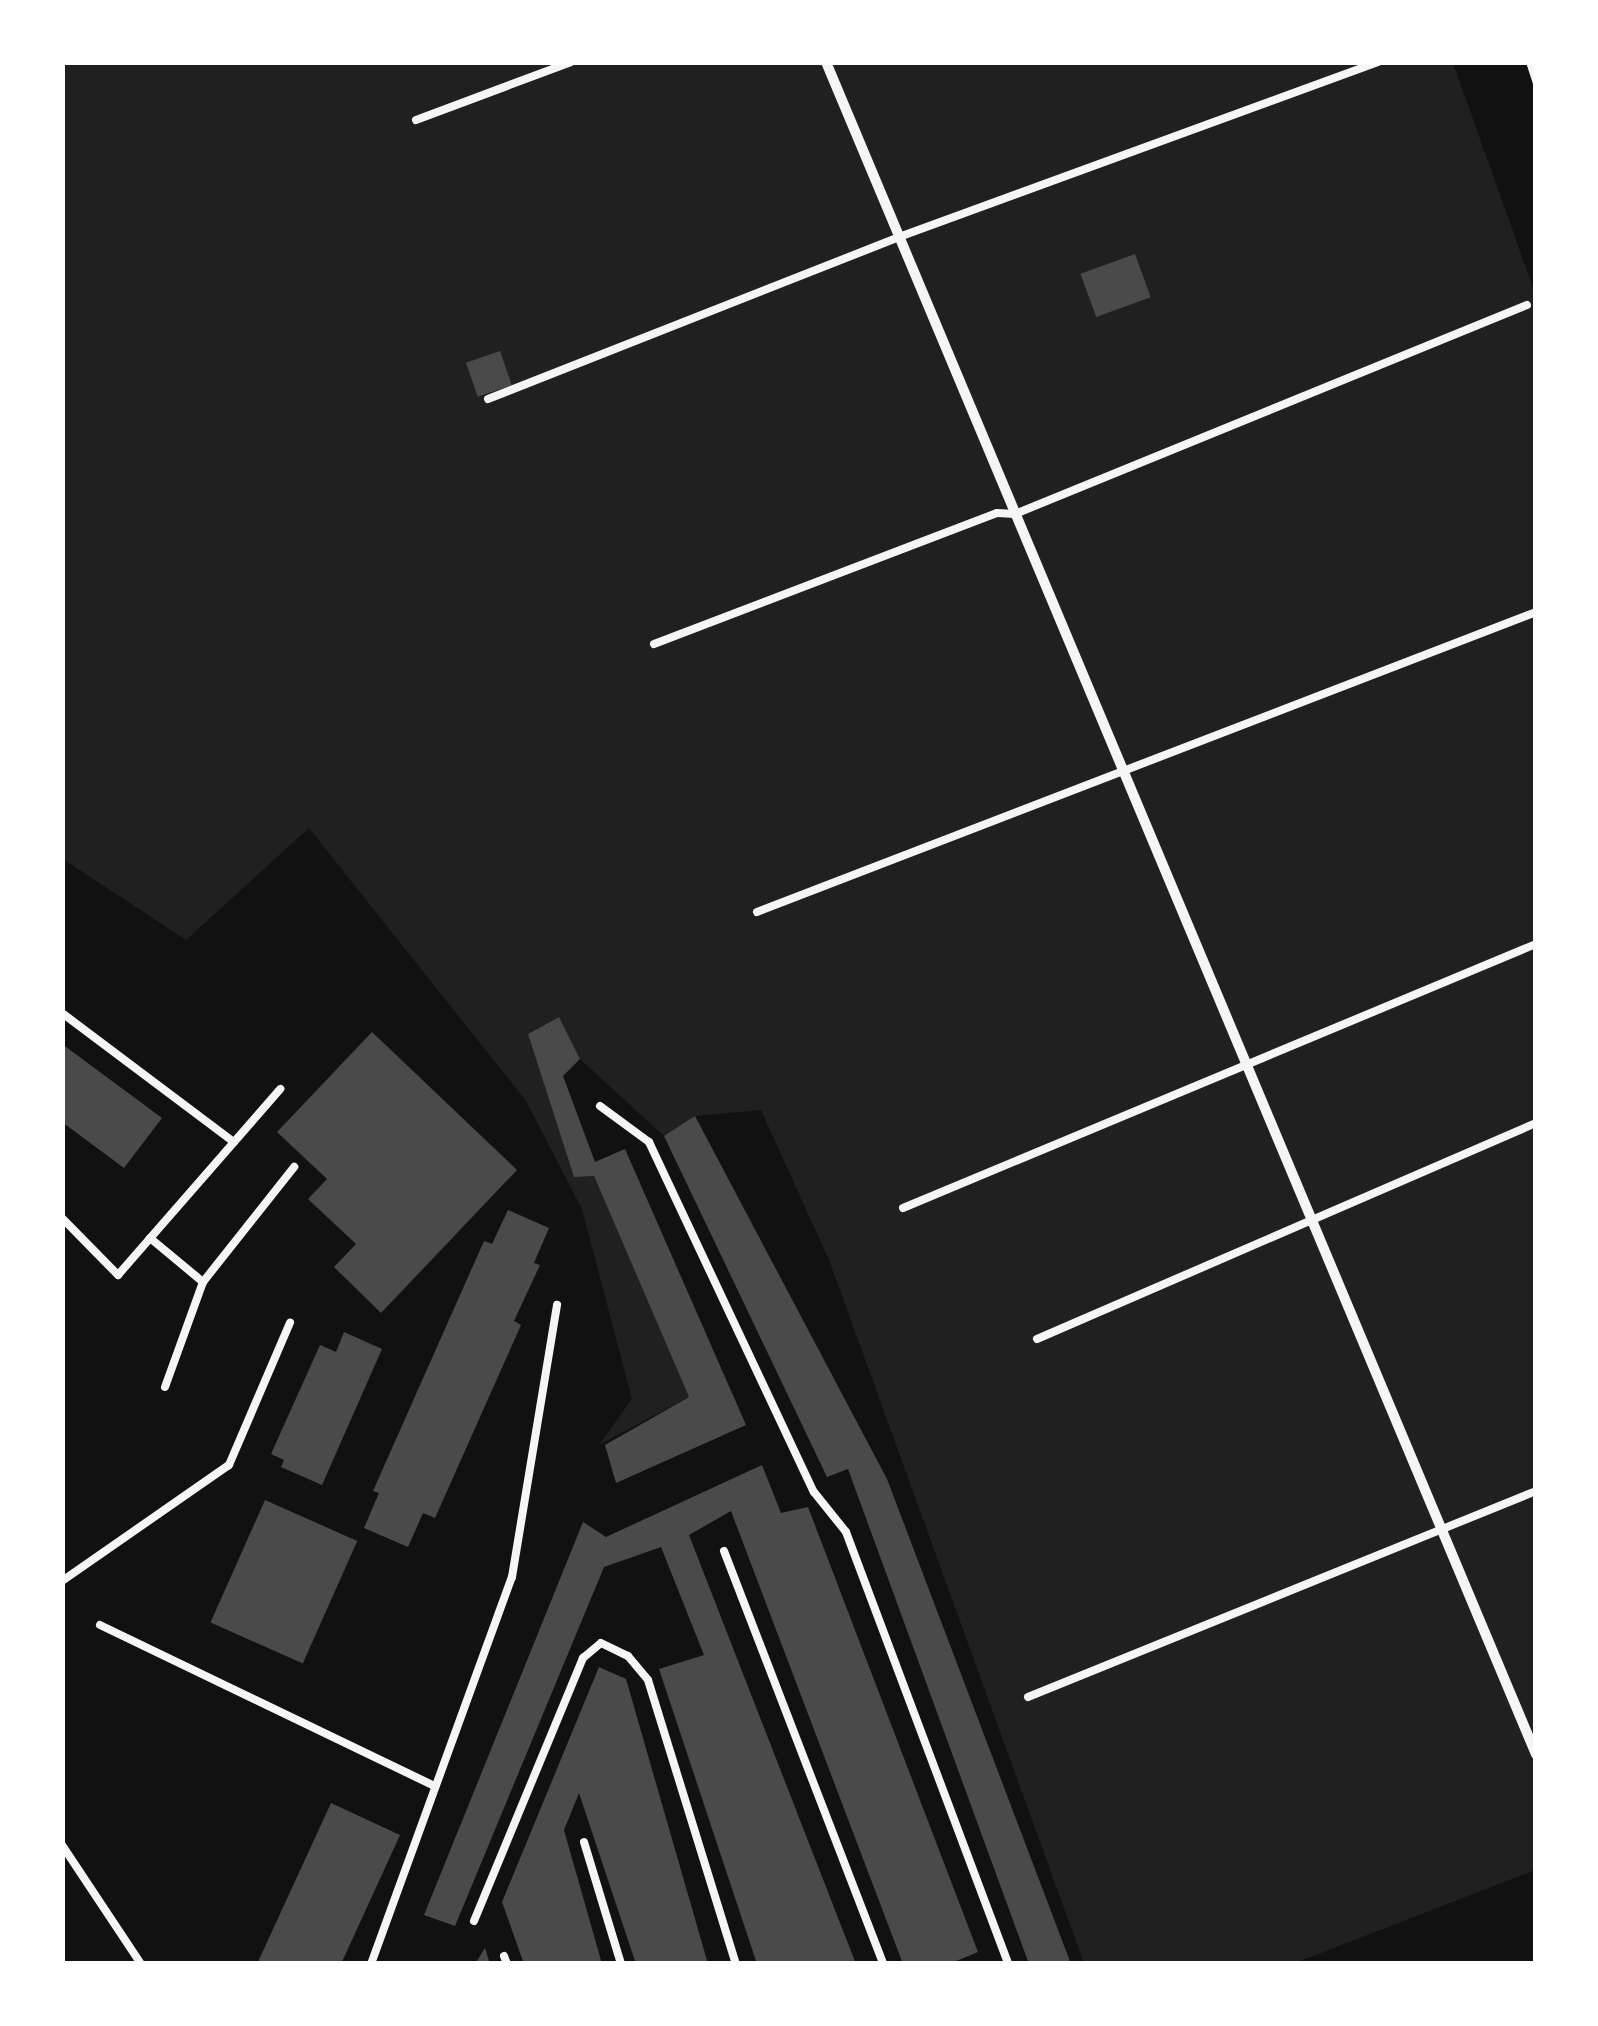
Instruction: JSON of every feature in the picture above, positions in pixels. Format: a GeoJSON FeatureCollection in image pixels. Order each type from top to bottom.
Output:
{"type":"FeatureCollection","features":[{"type":"Feature","properties":{"kind":"street"},"geometry":{"type":"LineString","coordinates":[[826,62],[1536,1754]]}},
{"type":"Feature","properties":{"kind":"lane"},"geometry":{"type":"LineString","coordinates":[[416,120],[571,62]]}},
{"type":"Feature","properties":{"kind":"lane"},"geometry":{"type":"LineString","coordinates":[[488,399],[899,237],[1378,62]]}},
{"type":"Feature","properties":{"kind":"lane"},"geometry":{"type":"LineString","coordinates":[[654,644],[997,512],[1015,514],[1527,305]]}},
{"type":"Feature","properties":{"kind":"lane"},"geometry":{"type":"LineString","coordinates":[[758,912],[1536,612]]}},
{"type":"Feature","properties":{"kind":"lane"},"geometry":{"type":"LineString","coordinates":[[904,1208],[1244,1061],[1536,944]]}},
{"type":"Feature","properties":{"kind":"lane"},"geometry":{"type":"LineString","coordinates":[[62,1013],[234,1142]]}},
{"type":"Feature","properties":{"kind":"lane"},"geometry":{"type":"LineString","coordinates":[[62,1218],[118,1275],[280,1089]]}},
{"type":"Feature","properties":{"kind":"lane"},"geometry":{"type":"LineString","coordinates":[[600,1106],[649,1142],[814,1492],[846,1532],[1008,1964]]}},
{"type":"Feature","properties":{"kind":"lane"},"geometry":{"type":"LineString","coordinates":[[1037,1339],[1310,1216],[1536,1123]]}},
{"type":"Feature","properties":{"kind":"lane"},"geometry":{"type":"LineString","coordinates":[[165,1387],[202,1282],[294,1167]]}},
{"type":"Feature","properties":{"kind":"lane"},"geometry":{"type":"LineString","coordinates":[[150,1238],[202,1282]]}},
{"type":"Feature","properties":{"kind":"lane"},"geometry":{"type":"LineString","coordinates":[[371,1964],[512,1577],[557,1304]]}},
{"type":"Feature","properties":{"kind":"lane"},"geometry":{"type":"LineString","coordinates":[[62,1580],[229,1465],[290,1323]]}},
{"type":"Feature","properties":{"kind":"lane"},"geometry":{"type":"LineString","coordinates":[[1028,1697],[1536,1491]]}},
{"type":"Feature","properties":{"kind":"lane"},"geometry":{"type":"LineString","coordinates":[[724,1551],[883,1964]]}},
{"type":"Feature","properties":{"kind":"lane"},"geometry":{"type":"LineString","coordinates":[[100,1625],[436,1786]]}},
{"type":"Feature","properties":{"kind":"lane"},"geometry":{"type":"LineString","coordinates":[[474,1921],[583,1658],[601,1643],[628,1656],[648,1680],[736,1964]]}},
{"type":"Feature","properties":{"kind":"lane"},"geometry":{"type":"LineString","coordinates":[[584,1842],[622,1964]]}},
{"type":"Feature","properties":{"kind":"lane"},"geometry":{"type":"LineString","coordinates":[[62,1845],[141,1964]]}},
{"type":"Feature","properties":{"kind":"path"},"geometry":{"type":"LineString","coordinates":[[1528,62],[1536,83]]}},
{"type":"Feature","properties":{"kind":"shaded area"},"geometry":{"type":"Polygon","coordinates":[[[62,63],[1453,63],[1536,296],[1535,1870],[1295,1963],[1084,1963],[829,1260],[761,1110],[696,1116],[664,1136],[580,1059],[559,1017],[528,1034],[574,1177],[594,1176],[689,1397],[599,1445],[632,1399],[582,1209],[526,1101],[309,828],[186,940],[63,859],[62,63]]]}},
{"type":"Feature","properties":{"kind":"building"},"geometry":{"type":"Polygon","coordinates":[[[1135,254],[1151,297],[1096,317],[1080,274],[1135,254]]]}},
{"type":"Feature","properties":{"kind":"building"},"geometry":{"type":"Polygon","coordinates":[[[500,351],[512,385],[478,397],[466,363],[500,351]]]}},
{"type":"Feature","properties":{"kind":"building"},"geometry":{"type":"Polygon","coordinates":[[[559,1017],[580,1059],[563,1076],[595,1162],[625,1149],[746,1425],[616,1483],[605,1445],[689,1397],[594,1176],[574,1177],[528,1034],[559,1017]]]}},
{"type":"Feature","properties":{"kind":"building"},"geometry":{"type":"Polygon","coordinates":[[[372,1032],[517,1170],[381,1313],[334,1267],[356,1244],[308,1199],[327,1179],[277,1132],[372,1032]]]}},
{"type":"Feature","properties":{"kind":"building"},"geometry":{"type":"Polygon","coordinates":[[[62,1044],[162,1118],[124,1168],[62,1122],[62,1044]]]}},
{"type":"Feature","properties":{"kind":"building"},"geometry":{"type":"Polygon","coordinates":[[[695,1116],[887,1479],[1071,1964],[1029,1964],[848,1469],[827,1477],[664,1136],[695,1116]]]}},
{"type":"Feature","properties":{"kind":"building"},"geometry":{"type":"Polygon","coordinates":[[[508,1210],[549,1228],[534,1263],[540,1265],[514,1321],[521,1325],[435,1518],[423,1513],[408,1547],[364,1528],[379,1493],[373,1491],[484,1241],[492,1244],[508,1210]]]}},
{"type":"Feature","properties":{"kind":"building"},"geometry":{"type":"Polygon","coordinates":[[[344,1332],[382,1349],[322,1485],[281,1467],[284,1460],[271,1454],[320,1345],[336,1352],[344,1332]]]}},
{"type":"Feature","properties":{"kind":"building"},"geometry":{"type":"Polygon","coordinates":[[[762,1465],[781,1513],[808,1507],[978,1952],[949,1964],[903,1964],[731,1511],[689,1535],[856,1964],[757,1964],[659,1669],[704,1655],[661,1547],[604,1567],[455,1926],[424,1915],[583,1522],[606,1537],[762,1465]]]}},
{"type":"Feature","properties":{"kind":"building"},"geometry":{"type":"Polygon","coordinates":[[[265,1500],[357,1541],[303,1663],[210,1622],[265,1500]]]}},
{"type":"Feature","properties":{"kind":"building"},"geometry":{"type":"Polygon","coordinates":[[[599,1667],[626,1679],[708,1964],[636,1964],[579,1793],[564,1830],[602,1964],[524,1964],[502,1902],[599,1667]]]}},
{"type":"Feature","properties":{"kind":"building"},"geometry":{"type":"Polygon","coordinates":[[[331,1803],[400,1835],[341,1964],[257,1964],[331,1803]]]}},
{"type":"Feature","properties":{"kind":"building"},"geometry":{"type":"Polygon","coordinates":[[[485,1948],[490,1964],[475,1964],[485,1948]]]}}]}
